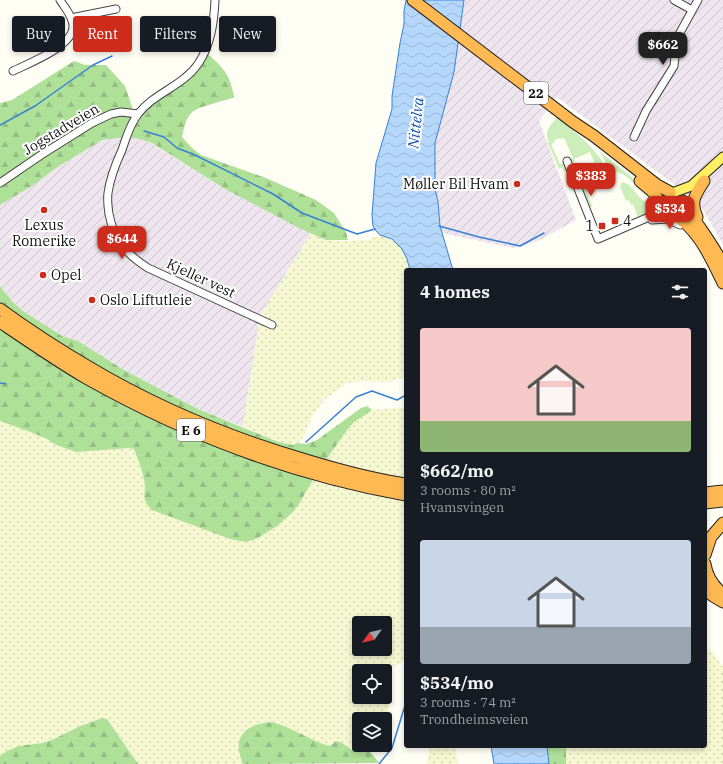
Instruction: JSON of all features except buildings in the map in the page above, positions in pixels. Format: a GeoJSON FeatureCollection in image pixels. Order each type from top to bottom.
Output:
{"type":"FeatureCollection","features":[{"type":"Feature","properties":{"kind":"highway","name":"22"},"geometry":{"type":"LineString","coordinates":[[413,0],[657,185],[679,194],[692,216],[723,284]]}},
{"type":"Feature","properties":{"kind":"highway","name":"22"},"geometry":{"type":"LineString","coordinates":[[573,122],[606,154],[649,188],[665,208],[684,220],[701,235],[723,265]]}},
{"type":"Feature","properties":{"kind":"highway","name":"22"},"geometry":{"type":"LineString","coordinates":[[701,235],[693,204],[695,196],[704,181]]}},
{"type":"Feature","properties":{"kind":"highway"},"geometry":{"type":"LineString","coordinates":[[673,192],[663,196],[665,208],[679,209],[683,201]]}},
{"type":"Feature","properties":{"kind":"highway","name":"E 6"},"geometry":{"type":"LineString","coordinates":[[0,309],[43,339],[90,368],[157,403],[218,430],[287,454],[403,489]]}},
{"type":"Feature","properties":{"kind":"highway","name":"E 6"},"geometry":{"type":"LineString","coordinates":[[0,322],[36,347],[86,378],[150,411],[208,437],[290,466],[369,488],[403,489]]}},
{"type":"Feature","properties":{"kind":"highway"},"geometry":{"type":"LineString","coordinates":[[707,504],[723,501]]}},
{"type":"Feature","properties":{"kind":"highway"},"geometry":{"type":"LineString","coordinates":[[707,550],[711,537],[723,523]]}},
{"type":"Feature","properties":{"kind":"highway"},"geometry":{"type":"LineString","coordinates":[[707,575],[723,594]]}},
{"type":"Feature","properties":{"kind":"highway"},"geometry":{"type":"LineString","coordinates":[[707,591],[723,602]]}},
{"type":"Feature","properties":{"kind":"main road"},"geometry":{"type":"LineString","coordinates":[[673,192],[691,186],[723,157]]}},
{"type":"Feature","properties":{"kind":"main road"},"geometry":{"type":"LineString","coordinates":[[683,201],[723,163]]}},
{"type":"Feature","properties":{"kind":"street"},"geometry":{"type":"LineString","coordinates":[[14,71],[64,44],[68,40],[73,29],[71,18],[60,0]]}},
{"type":"Feature","properties":{"kind":"street"},"geometry":{"type":"LineString","coordinates":[[138,114],[146,106],[187,76],[198,64],[207,47],[211,32],[215,0]]}},
{"type":"Feature","properties":{"kind":"street"},"geometry":{"type":"LineString","coordinates":[[674,0],[692,10]]}},
{"type":"Feature","properties":{"kind":"street"},"geometry":{"type":"LineString","coordinates":[[634,137],[646,111],[674,66],[677,38],[698,0]]}},
{"type":"Feature","properties":{"kind":"street"},"geometry":{"type":"LineString","coordinates":[[71,18],[116,9]]}},
{"type":"Feature","properties":{"kind":"street","name":"Jogstadveien"},"geometry":{"type":"LineString","coordinates":[[0,183],[92,123],[111,114],[121,112],[138,114]]}},
{"type":"Feature","properties":{"kind":"street","name":"Kjeller vest"},"geometry":{"type":"LineString","coordinates":[[138,114],[134,120],[121,152],[108,194],[110,219],[118,240],[136,261],[148,268],[272,325]]}},
{"type":"Feature","properties":{"kind":"street"},"geometry":{"type":"LineString","coordinates":[[571,165],[579,183],[598,239],[649,217],[665,208]]}},
{"type":"Feature","properties":{"kind":"street"},"geometry":{"type":"LineString","coordinates":[[649,217],[665,208]]}},
{"type":"Feature","properties":{"kind":"street"},"geometry":{"type":"LineString","coordinates":[[642,220],[663,218],[701,235]]}},
{"type":"Feature","properties":{"kind":"shaded area"},"geometry":{"type":"Polygon","coordinates":[[[464,0],[723,0],[723,244],[699,203],[557,97],[539,121],[576,220],[538,241],[514,248],[442,233],[435,189],[435,143],[454,72],[464,0]]]}},
{"type":"Feature","properties":{"kind":"shaded area"},"geometry":{"type":"Polygon","coordinates":[[[128,137],[151,143],[225,189],[311,233],[260,316],[243,427],[198,409],[124,370],[78,341],[62,336],[23,311],[12,301],[0,286],[0,205],[102,140],[128,137]]]}},
{"type":"Feature","properties":{"kind":"green space"},"geometry":{"type":"Polygon","coordinates":[[[208,54],[226,72],[234,97],[204,106],[191,113],[187,119],[182,137],[201,155],[266,178],[316,200],[334,213],[346,232],[348,240],[326,240],[301,229],[225,189],[152,143],[128,137],[102,140],[0,205],[0,103],[12,100],[74,61],[85,65],[106,65],[125,86],[135,116],[170,90],[187,81],[208,54]]]}},
{"type":"Feature","properties":{"kind":"green space"},"geometry":{"type":"Polygon","coordinates":[[[557,117],[588,144],[602,161],[605,170],[605,177],[586,192],[593,207],[589,206],[581,185],[583,184],[585,188],[601,179],[590,152],[574,159],[575,162],[570,162],[569,160],[573,158],[564,138],[554,140],[555,142],[551,144],[560,164],[564,163],[568,172],[564,171],[562,167],[559,169],[548,143],[547,131],[557,117]]]}},
{"type":"Feature","properties":{"kind":"green space"},"geometry":{"type":"Polygon","coordinates":[[[599,150],[634,179],[651,198],[645,195],[623,174],[611,172],[599,150]]]}},
{"type":"Feature","properties":{"kind":"green space"},"geometry":{"type":"Polygon","coordinates":[[[622,182],[630,186],[647,203],[653,204],[649,212],[638,217],[633,204],[631,205],[629,200],[626,201],[620,186],[622,182]]]}},
{"type":"Feature","properties":{"kind":"green space"},"geometry":{"type":"Polygon","coordinates":[[[311,233],[326,240],[342,241],[368,240],[380,235],[392,239],[402,249],[407,259],[409,268],[404,268],[404,378],[389,382],[360,381],[347,383],[324,400],[311,418],[306,433],[301,441],[293,445],[278,442],[243,427],[260,316],[311,233]]]}},
{"type":"Feature","properties":{"kind":"green space"},"geometry":{"type":"Polygon","coordinates":[[[0,286],[12,301],[23,311],[62,336],[78,341],[124,370],[198,409],[278,442],[293,445],[297,443],[306,444],[317,440],[361,408],[367,406],[372,410],[353,423],[345,433],[318,471],[299,504],[292,513],[277,526],[258,538],[246,542],[230,539],[152,510],[146,502],[143,476],[134,449],[129,448],[76,452],[56,445],[33,433],[0,421],[0,286]]]}},
{"type":"Feature","properties":{"kind":"green space"},"geometry":{"type":"Polygon","coordinates":[[[404,407],[404,661],[392,667],[392,664],[352,664],[352,704],[389,704],[387,712],[352,712],[352,750],[342,743],[329,746],[317,743],[284,725],[272,722],[260,723],[243,732],[239,741],[239,754],[243,764],[138,764],[107,719],[102,719],[78,727],[54,739],[7,751],[0,756],[0,421],[33,433],[56,445],[76,452],[99,449],[134,449],[139,459],[144,482],[144,497],[166,515],[230,539],[246,542],[258,538],[277,526],[292,513],[299,504],[318,471],[353,423],[372,410],[404,407]]]}},
{"type":"Feature","properties":{"kind":"green space"},"geometry":{"type":"Polygon","coordinates":[[[707,647],[723,667],[723,764],[566,764],[566,748],[707,748],[707,647]]]}},
{"type":"Feature","properties":{"kind":"green space"},"geometry":{"type":"Polygon","coordinates":[[[102,718],[107,719],[138,764],[0,764],[0,756],[7,751],[19,746],[42,743],[54,739],[78,727],[102,718]]]}},
{"type":"Feature","properties":{"kind":"green space"},"geometry":{"type":"Polygon","coordinates":[[[272,722],[279,724],[329,746],[337,741],[352,750],[352,752],[371,752],[379,763],[243,764],[239,746],[240,739],[243,733],[248,729],[254,725],[272,722]]]}},
{"type":"Feature","properties":{"kind":"green space"},"geometry":{"type":"Polygon","coordinates":[[[430,748],[455,748],[458,764],[427,764],[430,748]]]}},
{"type":"Feature","properties":{"kind":"green space"},"geometry":{"type":"Polygon","coordinates":[[[547,748],[566,748],[566,764],[549,764],[547,748]]]}},
{"type":"Feature","properties":{"kind":"water","name":"Nittelva"},"geometry":{"type":"Polygon","coordinates":[[[406,0],[464,0],[454,72],[435,143],[435,189],[438,202],[440,226],[452,268],[409,268],[402,249],[392,239],[380,235],[373,226],[372,215],[376,163],[392,109],[392,96],[404,24],[406,0]]]}},
{"type":"Feature","properties":{"kind":"water"},"geometry":{"type":"Polygon","coordinates":[[[491,748],[547,748],[549,764],[494,764],[491,748]]]}},
{"type":"Feature","properties":{"kind":"waterway"},"geometry":{"type":"LineString","coordinates":[[0,125],[35,106],[93,65],[112,56]]}},
{"type":"Feature","properties":{"kind":"waterway"},"geometry":{"type":"LineString","coordinates":[[144,131],[164,137],[177,148],[195,155],[273,194],[302,213],[357,234],[375,229]]}},
{"type":"Feature","properties":{"kind":"waterway"},"geometry":{"type":"LineString","coordinates":[[439,226],[520,246],[544,233]]}},
{"type":"Feature","properties":{"kind":"waterway"},"geometry":{"type":"LineString","coordinates":[[0,383],[6,384]]}},
{"type":"Feature","properties":{"kind":"waterway"},"geometry":{"type":"LineString","coordinates":[[306,442],[356,397],[372,391],[397,400],[404,396]]}},
{"type":"Feature","properties":{"kind":"waterway"},"geometry":{"type":"LineString","coordinates":[[379,764],[392,748],[404,709]]}},
{"type":"Feature","properties":{"kind":"place","name":"Møller Bil Hvam"},"geometry":{"type":"Point","coordinates":[517,184]}},
{"type":"Feature","properties":{"kind":"place","name":"Lexus Romerike"},"geometry":{"type":"Point","coordinates":[44,210]}},
{"type":"Feature","properties":{"kind":"place","name":"4"},"geometry":{"type":"Point","coordinates":[615,221]}},
{"type":"Feature","properties":{"kind":"place","name":"1"},"geometry":{"type":"Point","coordinates":[602,226]}},
{"type":"Feature","properties":{"kind":"place","name":"Opel"},"geometry":{"type":"Point","coordinates":[43,275]}},
{"type":"Feature","properties":{"kind":"place","name":"Oslo Liftutleie"},"geometry":{"type":"Point","coordinates":[92,300]}}]}
